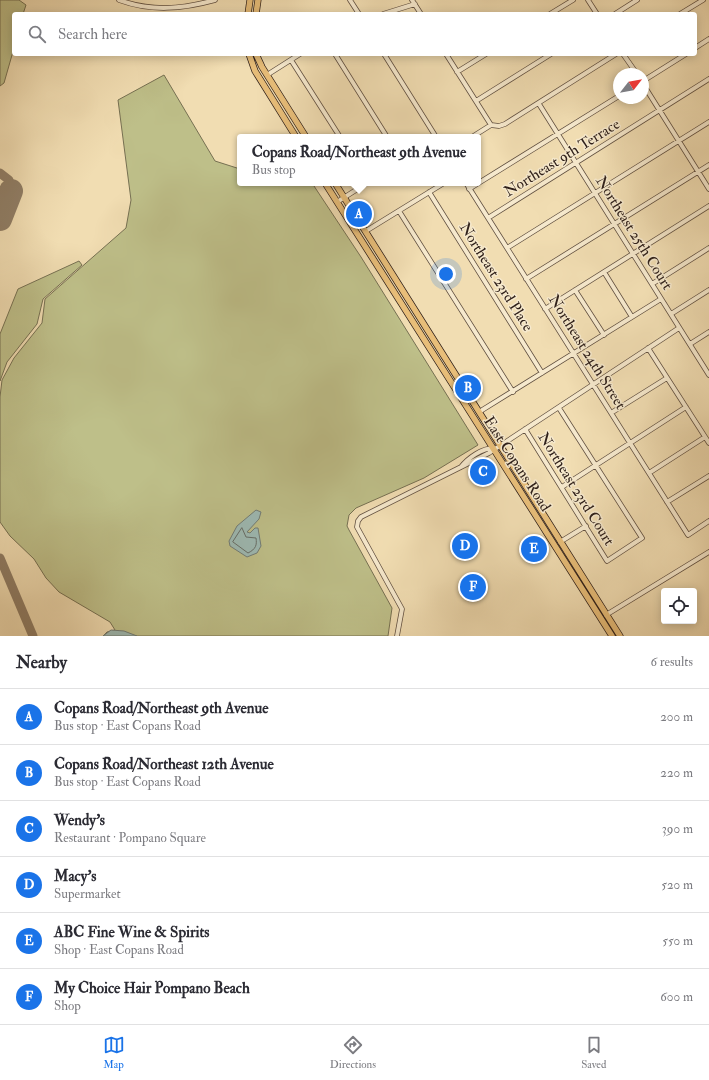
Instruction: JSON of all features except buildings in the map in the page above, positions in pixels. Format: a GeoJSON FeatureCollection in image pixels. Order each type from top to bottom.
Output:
{"type":"FeatureCollection","features":[{"type":"Feature","properties":{"kind":"main road"},"geometry":{"type":"LineString","coordinates":[[248,12],[250,0]]}},
{"type":"Feature","properties":{"kind":"main road"},"geometry":{"type":"LineString","coordinates":[[256,12],[258,0]]}},
{"type":"Feature","properties":{"kind":"main road"},"geometry":{"type":"LineString","coordinates":[[250,56],[255,71],[294,134]]}},
{"type":"Feature","properties":{"kind":"main road"},"geometry":{"type":"LineString","coordinates":[[257,56],[267,75],[304,134]]}},
{"type":"Feature","properties":{"kind":"main road","name":"East Copans Road"},"geometry":{"type":"LineString","coordinates":[[327,186],[454,389],[494,448],[551,538],[566,551],[620,636]]}},
{"type":"Feature","properties":{"kind":"main road","name":"East Copans Road"},"geometry":{"type":"LineString","coordinates":[[337,186],[500,445],[612,636]]}},
{"type":"Feature","properties":{"kind":"street"},"geometry":{"type":"LineString","coordinates":[[119,0],[132,5],[160,9],[193,6],[215,0]]}},
{"type":"Feature","properties":{"kind":"street"},"geometry":{"type":"LineString","coordinates":[[350,0],[358,12]]}},
{"type":"Feature","properties":{"kind":"street"},"geometry":{"type":"LineString","coordinates":[[412,0],[420,12]]}},
{"type":"Feature","properties":{"kind":"street"},"geometry":{"type":"LineString","coordinates":[[553,12],[573,0]]}},
{"type":"Feature","properties":{"kind":"street"},"geometry":{"type":"LineString","coordinates":[[588,0],[596,12]]}},
{"type":"Feature","properties":{"kind":"street"},"geometry":{"type":"LineString","coordinates":[[618,12],[637,0]]}},
{"type":"Feature","properties":{"kind":"street"},"geometry":{"type":"LineString","coordinates":[[683,12],[703,0]]}},
{"type":"Feature","properties":{"kind":"street"},"geometry":{"type":"LineString","coordinates":[[389,12],[415,4]]}},
{"type":"Feature","properties":{"kind":"street"},"geometry":{"type":"LineString","coordinates":[[697,47],[709,40]]}},
{"type":"Feature","properties":{"kind":"street"},"geometry":{"type":"LineString","coordinates":[[267,75],[297,56]]}},
{"type":"Feature","properties":{"kind":"street"},"geometry":{"type":"LineString","coordinates":[[336,56],[385,134]]}},
{"type":"Feature","properties":{"kind":"street"},"geometry":{"type":"LineString","coordinates":[[385,56],[434,134]]}},
{"type":"Feature","properties":{"kind":"street"},"geometry":{"type":"LineString","coordinates":[[447,56],[491,125]]}},
{"type":"Feature","properties":{"kind":"street"},"geometry":{"type":"LineString","coordinates":[[457,72],[483,56]]}},
{"type":"Feature","properties":{"kind":"street"},"geometry":{"type":"LineString","coordinates":[[476,101],[548,56]]}},
{"type":"Feature","properties":{"kind":"street"},"geometry":{"type":"LineString","coordinates":[[477,134],[491,125],[499,126],[505,124],[539,104],[613,56]]}},
{"type":"Feature","properties":{"kind":"street"},"geometry":{"type":"LineString","coordinates":[[625,56],[633,68]]}},
{"type":"Feature","properties":{"kind":"street"},"geometry":{"type":"LineString","coordinates":[[649,78],[683,56]]}},
{"type":"Feature","properties":{"kind":"street"},"geometry":{"type":"LineString","coordinates":[[291,60],[338,134]]}},
{"type":"Feature","properties":{"kind":"street","name":"Northeast 9th Terrace"},"geometry":{"type":"LineString","coordinates":[[488,218],[709,79]]}},
{"type":"Feature","properties":{"kind":"street"},"geometry":{"type":"LineString","coordinates":[[649,92],[709,189]]}},
{"type":"Feature","properties":{"kind":"street"},"geometry":{"type":"LineString","coordinates":[[481,182],[613,100]]}},
{"type":"Feature","properties":{"kind":"street","name":"Northeast 25th Court"},"geometry":{"type":"LineString","coordinates":[[539,104],[709,374]]}},
{"type":"Feature","properties":{"kind":"street"},"geometry":{"type":"LineString","coordinates":[[507,248],[709,122]]}},
{"type":"Feature","properties":{"kind":"street"},"geometry":{"type":"LineString","coordinates":[[526,279],[615,225],[709,165]]}},
{"type":"Feature","properties":{"kind":"street"},"geometry":{"type":"LineString","coordinates":[[337,202],[362,186]]}},
{"type":"Feature","properties":{"kind":"street"},"geometry":{"type":"LineString","coordinates":[[366,231],[439,186]]}},
{"type":"Feature","properties":{"kind":"street","name":"Northeast 24th Street"},"geometry":{"type":"LineString","coordinates":[[468,186],[688,535],[709,521]]}},
{"type":"Feature","properties":{"kind":"street"},"geometry":{"type":"LineString","coordinates":[[469,189],[474,186]]}},
{"type":"Feature","properties":{"kind":"street","name":"Northeast 23rd Place"},"geometry":{"type":"LineString","coordinates":[[429,192],[542,374]]}},
{"type":"Feature","properties":{"kind":"street"},"geometry":{"type":"LineString","coordinates":[[545,309],[709,206]]}},
{"type":"Feature","properties":{"kind":"street"},"geometry":{"type":"LineString","coordinates":[[399,211],[512,392]]}},
{"type":"Feature","properties":{"kind":"street"},"geometry":{"type":"LineString","coordinates":[[652,284],[709,248]]}},
{"type":"Feature","properties":{"kind":"street"},"geometry":{"type":"LineString","coordinates":[[604,272],[632,317]]}},
{"type":"Feature","properties":{"kind":"street"},"geometry":{"type":"LineString","coordinates":[[575,290],[604,335]]}},
{"type":"Feature","properties":{"kind":"street"},"geometry":{"type":"LineString","coordinates":[[671,314],[709,290]]}},
{"type":"Feature","properties":{"kind":"street"},"geometry":{"type":"LineString","coordinates":[[479,412],[661,299]]}},
{"type":"Feature","properties":{"kind":"street"},"geometry":{"type":"LineString","coordinates":[[397,636],[402,609],[357,527],[358,521],[361,517],[461,468],[468,459],[487,448],[494,448],[500,445],[559,408],[679,328]]}},
{"type":"Feature","properties":{"kind":"street"},"geometry":{"type":"LineString","coordinates":[[690,344],[709,332]]}},
{"type":"Feature","properties":{"kind":"street"},"geometry":{"type":"LineString","coordinates":[[648,348],[709,443]]}},
{"type":"Feature","properties":{"kind":"street"},"geometry":{"type":"LineString","coordinates":[[611,413],[667,378]]}},
{"type":"Feature","properties":{"kind":"street"},"geometry":{"type":"LineString","coordinates":[[559,408],[596,466]]}},
{"type":"Feature","properties":{"kind":"street"},"geometry":{"type":"LineString","coordinates":[[562,487],[686,408]]}},
{"type":"Feature","properties":{"kind":"street","name":"Northeast 23rd Court"},"geometry":{"type":"LineString","coordinates":[[525,428],[607,561],[642,538],[596,466]]}},
{"type":"Feature","properties":{"kind":"street"},"geometry":{"type":"LineString","coordinates":[[649,473],[705,437]]}},
{"type":"Feature","properties":{"kind":"street"},"geometry":{"type":"LineString","coordinates":[[667,502],[709,476]]}},
{"type":"Feature","properties":{"kind":"street"},"geometry":{"type":"LineString","coordinates":[[559,545],[586,526]]}},
{"type":"Feature","properties":{"kind":"street"},"geometry":{"type":"LineString","coordinates":[[606,615],[709,552]]}},
{"type":"Feature","properties":{"kind":"green space"},"geometry":{"type":"Polygon","coordinates":[[[0,0],[19,0],[26,5],[24,12],[12,12],[12,55],[4,83],[0,86],[0,0]]]}},
{"type":"Feature","properties":{"kind":"green space"},"geometry":{"type":"Polygon","coordinates":[[[164,75],[215,161],[237,168],[237,186],[314,186],[361,257],[478,445],[424,478],[356,508],[349,515],[347,526],[392,608],[388,636],[103,636],[107,632],[115,630],[110,622],[59,592],[46,578],[34,559],[10,536],[0,522],[0,397],[2,380],[14,358],[42,323],[45,299],[126,228],[131,200],[118,100],[164,75]]]}},
{"type":"Feature","properties":{"kind":"green space"},"geometry":{"type":"Polygon","coordinates":[[[79,261],[82,265],[43,299],[37,324],[7,362],[0,381],[0,334],[18,289],[79,261]]]}},
{"type":"Feature","properties":{"kind":"water"},"geometry":{"type":"Polygon","coordinates":[[[256,510],[261,512],[259,519],[247,532],[250,533],[255,528],[258,528],[261,546],[257,553],[247,557],[230,546],[229,541],[237,526],[256,510]]]}},
{"type":"Feature","properties":{"kind":"water"},"geometry":{"type":"Polygon","coordinates":[[[111,630],[124,631],[137,636],[103,636],[111,630]]]}},
{"type":"Feature","properties":{"kind":"taxiway"},"geometry":{"type":"LineString","coordinates":[[0,173],[9,180],[11,191]]}},
{"type":"Feature","properties":{"kind":"taxiway"},"geometry":{"type":"LineString","coordinates":[[0,558],[33,636]]}},
{"type":"Feature","properties":{"kind":"runway"},"geometry":{"type":"LineString","coordinates":[[0,219],[11,191]]}},
{"type":"Feature","properties":{"kind":"place","name":"Copans Road/Northeast 9th Avenue"},"geometry":{"type":"Point","coordinates":[359,214]}},
{"type":"Feature","properties":{"kind":"place","name":"Copans Road/Northeast 12th Avenue"},"geometry":{"type":"Point","coordinates":[468,388]}},
{"type":"Feature","properties":{"kind":"place","name":"Wendy's"},"geometry":{"type":"Point","coordinates":[483,472]}},
{"type":"Feature","properties":{"kind":"place","name":"Macy's"},"geometry":{"type":"Point","coordinates":[465,546]}},
{"type":"Feature","properties":{"kind":"place","name":"ABC Fine Wine & Spirits"},"geometry":{"type":"Point","coordinates":[534,549]}},
{"type":"Feature","properties":{"kind":"place","name":"My Choice Hair Pompano Beach"},"geometry":{"type":"Point","coordinates":[473,587]}}]}
